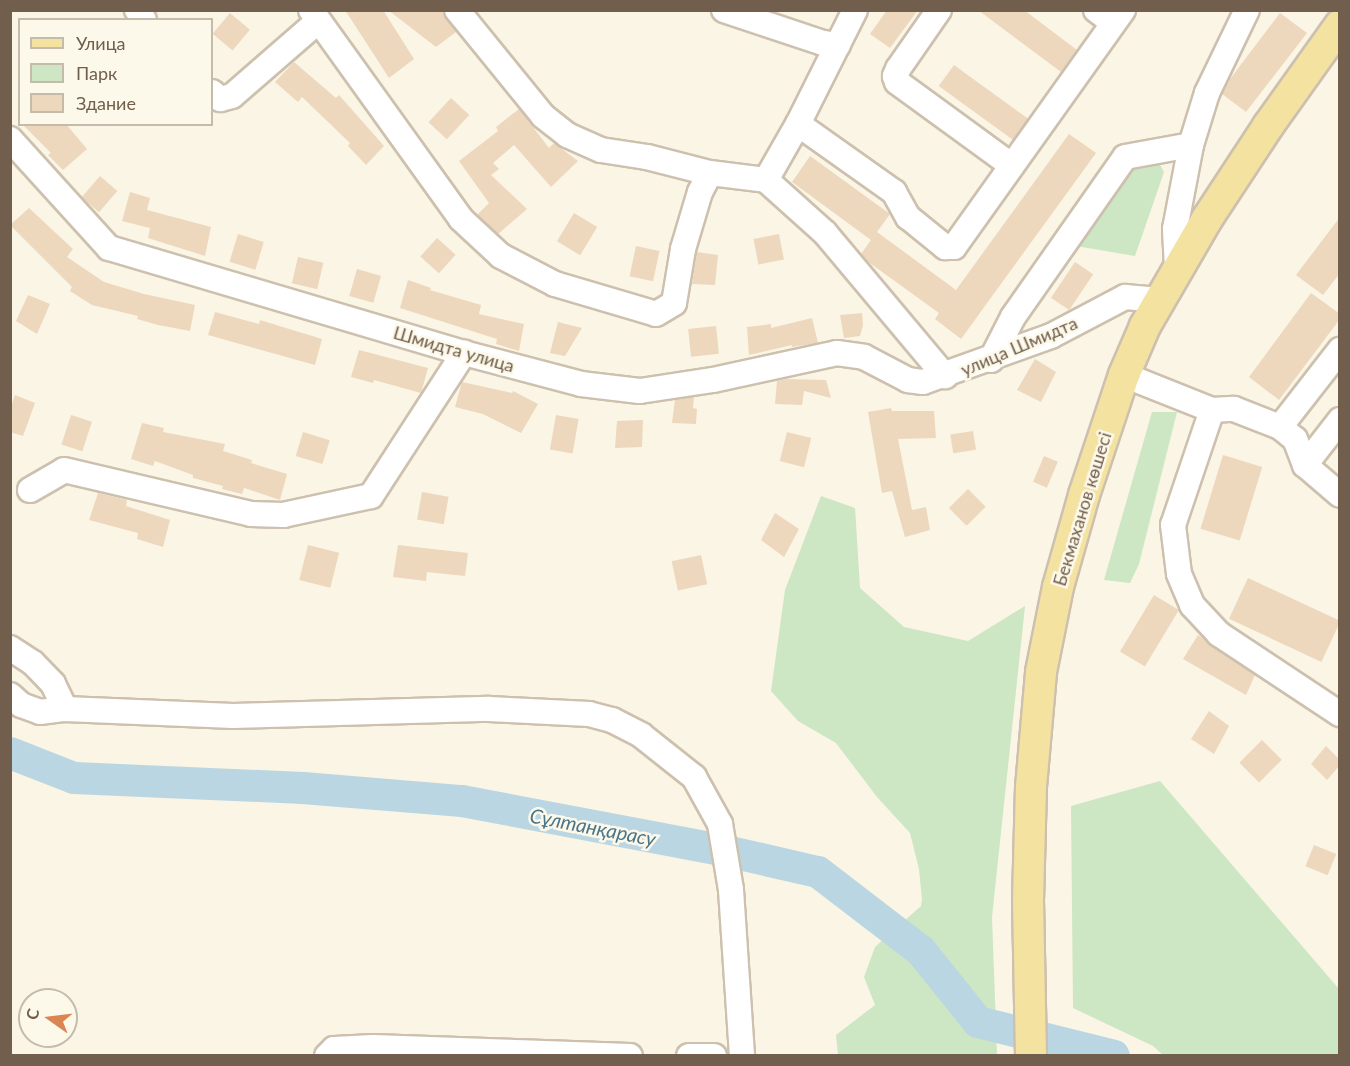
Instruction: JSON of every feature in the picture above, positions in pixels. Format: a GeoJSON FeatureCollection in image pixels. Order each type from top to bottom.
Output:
{"type":"FeatureCollection","features":[{"type":"Feature","properties":{"kind":"main road","name":"Бекмаханов көшесі"},"geometry":{"type":"LineString","coordinates":[[1031,1056],[1029,1012],[1031,787],[1041,672],[1058,587],[1074,529],[1124,375],[1145,326],[1177,268],[1268,126],[1340,25]]}},
{"type":"Feature","properties":{"kind":"street"},"geometry":{"type":"LineString","coordinates":[[457,10],[543,116],[567,135],[601,150],[647,157],[710,173],[766,180],[825,233],[945,376]]}},
{"type":"Feature","properties":{"kind":"street"},"geometry":{"type":"LineString","coordinates":[[724,10],[823,43],[838,45]]}},
{"type":"Feature","properties":{"kind":"street"},"geometry":{"type":"LineString","coordinates":[[766,180],[798,124],[855,10]]}},
{"type":"Feature","properties":{"kind":"street"},"geometry":{"type":"LineString","coordinates":[[939,10],[898,69],[895,76],[897,82],[1012,166]]}},
{"type":"Feature","properties":{"kind":"street"},"geometry":{"type":"LineString","coordinates":[[1177,268],[1175,229],[1191,145],[1207,93],[1247,10]]}},
{"type":"Feature","properties":{"kind":"street"},"geometry":{"type":"LineString","coordinates":[[1329,10],[1340,20]]}},
{"type":"Feature","properties":{"kind":"street"},"geometry":{"type":"LineString","coordinates":[[798,124],[894,192],[908,217],[945,248],[954,247],[1012,166],[1110,15]]}},
{"type":"Feature","properties":{"kind":"street"},"geometry":{"type":"LineString","coordinates":[[213,93],[220,99],[232,96],[314,16],[461,219],[501,256],[555,284],[656,314],[674,303],[683,249],[700,192],[710,173]]}},
{"type":"Feature","properties":{"kind":"street","name":"Шмидта улица"},"geometry":{"type":"LineString","coordinates":[[10,139],[109,248],[464,353],[581,384],[640,391],[713,380],[837,353],[864,357],[908,380],[923,382],[945,376]]}},
{"type":"Feature","properties":{"kind":"street"},"geometry":{"type":"LineString","coordinates":[[991,360],[1013,317],[1125,157],[1191,145]]}},
{"type":"Feature","properties":{"kind":"street","name":"улица Шмидта"},"geometry":{"type":"LineString","coordinates":[[945,376],[1051,336],[1125,297],[1160,300]]}},
{"type":"Feature","properties":{"kind":"street"},"geometry":{"type":"LineString","coordinates":[[1280,427],[1340,350]]}},
{"type":"Feature","properties":{"kind":"street"},"geometry":{"type":"LineString","coordinates":[[30,490],[64,470],[251,514],[284,515],[371,496],[464,353]]}},
{"type":"Feature","properties":{"kind":"street"},"geometry":{"type":"LineString","coordinates":[[1124,375],[1212,410],[1234,408],[1280,427],[1295,439],[1305,465],[1340,495]]}},
{"type":"Feature","properties":{"kind":"street"},"geometry":{"type":"LineString","coordinates":[[1212,410],[1173,525],[1179,574],[1192,605],[1219,634],[1340,714]]}},
{"type":"Feature","properties":{"kind":"street"},"geometry":{"type":"LineString","coordinates":[[1305,465],[1340,420]]}},
{"type":"Feature","properties":{"kind":"street"},"geometry":{"type":"LineString","coordinates":[[10,648],[33,663],[53,684],[65,709]]}},
{"type":"Feature","properties":{"kind":"street"},"geometry":{"type":"LineString","coordinates":[[10,695],[21,705],[40,711],[65,709],[233,716],[489,709],[589,714],[612,720],[641,735],[694,777],[720,824],[731,890],[742,1056]]}},
{"type":"Feature","properties":{"kind":"street"},"geometry":{"type":"LineString","coordinates":[[327,1056],[334,1049],[373,1047],[630,1056]]}},
{"type":"Feature","properties":{"kind":"street"},"geometry":{"type":"LineString","coordinates":[[689,1056],[714,1056]]}},
{"type":"Feature","properties":{"kind":"green space"},"geometry":{"type":"Polygon","coordinates":[[[1159,163],[1164,172],[1135,256],[1076,246],[1125,167],[1159,163]]]}},
{"type":"Feature","properties":{"kind":"green space"},"geometry":{"type":"Polygon","coordinates":[[[1152,412],[1177,412],[1139,564],[1130,583],[1104,580],[1152,412]]]}},
{"type":"Feature","properties":{"kind":"green space"},"geometry":{"type":"Polygon","coordinates":[[[821,496],[855,508],[860,588],[904,627],[968,641],[1025,606],[992,917],[997,1055],[838,1055],[836,1035],[875,1005],[864,977],[875,947],[921,906],[922,899],[919,869],[910,833],[877,797],[836,743],[798,721],[771,691],[785,590],[821,496]]]}},
{"type":"Feature","properties":{"kind":"green space"},"geometry":{"type":"Polygon","coordinates":[[[1160,781],[1339,989],[1339,1055],[1163,1055],[1153,1046],[1073,1008],[1071,806],[1160,781]]]}},
{"type":"Feature","properties":{"kind":"building"},"geometry":{"type":"Polygon","coordinates":[[[345,10],[383,10],[414,59],[389,78],[345,10]]]}},
{"type":"Feature","properties":{"kind":"building"},"geometry":{"type":"Polygon","coordinates":[[[388,10],[441,10],[456,32],[436,47],[388,10]]]}},
{"type":"Feature","properties":{"kind":"building"},"geometry":{"type":"Polygon","coordinates":[[[887,10],[918,10],[890,48],[870,34],[887,10]]]}},
{"type":"Feature","properties":{"kind":"building"},"geometry":{"type":"Polygon","coordinates":[[[978,10],[1024,10],[1077,50],[1061,72],[978,10]]]}},
{"type":"Feature","properties":{"kind":"building"},"geometry":{"type":"Polygon","coordinates":[[[230,13],[250,30],[233,50],[213,34],[230,13]]]}},
{"type":"Feature","properties":{"kind":"building"},"geometry":{"type":"Polygon","coordinates":[[[1280,13],[1307,33],[1246,112],[1222,94],[1230,79],[1280,13]]]}},
{"type":"Feature","properties":{"kind":"building"},"geometry":{"type":"Polygon","coordinates":[[[294,62],[336,98],[339,95],[384,146],[366,165],[348,146],[350,143],[302,97],[298,102],[275,82],[294,62]]]}},
{"type":"Feature","properties":{"kind":"building"},"geometry":{"type":"Polygon","coordinates":[[[954,65],[1028,119],[1013,140],[939,86],[954,65]]]}},
{"type":"Feature","properties":{"kind":"building"},"geometry":{"type":"Polygon","coordinates":[[[451,98],[469,115],[447,139],[428,122],[451,98]]]}},
{"type":"Feature","properties":{"kind":"building"},"geometry":{"type":"Polygon","coordinates":[[[519,109],[549,148],[554,143],[578,161],[551,187],[514,145],[493,163],[499,169],[491,175],[527,209],[498,234],[477,215],[489,203],[459,161],[498,131],[496,127],[519,109]]]}},
{"type":"Feature","properties":{"kind":"building"},"geometry":{"type":"Polygon","coordinates":[[[24,126],[68,126],[87,149],[63,170],[48,155],[51,153],[24,126]]]}},
{"type":"Feature","properties":{"kind":"building"},"geometry":{"type":"Polygon","coordinates":[[[1069,134],[1096,153],[961,339],[935,319],[939,313],[867,261],[861,254],[871,240],[792,182],[810,156],[890,214],[877,232],[956,290],[1069,134]]]}},
{"type":"Feature","properties":{"kind":"building"},"geometry":{"type":"Polygon","coordinates":[[[100,176],[117,191],[99,212],[82,197],[100,176]]]}},
{"type":"Feature","properties":{"kind":"building"},"geometry":{"type":"Polygon","coordinates":[[[130,192],[150,198],[147,210],[211,227],[205,256],[148,238],[150,228],[122,221],[130,192]]]}},
{"type":"Feature","properties":{"kind":"building"},"geometry":{"type":"Polygon","coordinates":[[[29,208],[73,249],[67,257],[104,282],[144,294],[195,305],[190,331],[158,325],[137,319],[138,316],[92,305],[70,291],[72,287],[10,225],[29,208]]]}},
{"type":"Feature","properties":{"kind":"building"},"geometry":{"type":"Polygon","coordinates":[[[574,213],[597,227],[580,255],[557,241],[574,213]]]}},
{"type":"Feature","properties":{"kind":"building"},"geometry":{"type":"Polygon","coordinates":[[[1340,217],[1340,273],[1323,295],[1296,275],[1340,217]]]}},
{"type":"Feature","properties":{"kind":"building"},"geometry":{"type":"Polygon","coordinates":[[[238,234],[264,242],[255,270],[230,262],[238,234]]]}},
{"type":"Feature","properties":{"kind":"building"},"geometry":{"type":"Polygon","coordinates":[[[779,234],[784,260],[758,264],[753,239],[779,234]]]}},
{"type":"Feature","properties":{"kind":"building"},"geometry":{"type":"Polygon","coordinates":[[[437,238],[456,255],[439,273],[420,257],[437,238]]]}},
{"type":"Feature","properties":{"kind":"building"},"geometry":{"type":"Polygon","coordinates":[[[636,246],[659,251],[653,281],[630,276],[636,246]]]}},
{"type":"Feature","properties":{"kind":"building"},"geometry":{"type":"Polygon","coordinates":[[[697,252],[718,255],[715,285],[692,284],[697,252]]]}},
{"type":"Feature","properties":{"kind":"building"},"geometry":{"type":"Polygon","coordinates":[[[298,257],[323,263],[317,289],[292,283],[298,257]]]}},
{"type":"Feature","properties":{"kind":"building"},"geometry":{"type":"Polygon","coordinates":[[[1075,262],[1093,274],[1069,310],[1051,298],[1075,262]]]}},
{"type":"Feature","properties":{"kind":"building"},"geometry":{"type":"Polygon","coordinates":[[[357,269],[381,276],[373,303],[349,296],[357,269]]]}},
{"type":"Feature","properties":{"kind":"building"},"geometry":{"type":"Polygon","coordinates":[[[408,280],[431,288],[430,290],[481,305],[479,314],[524,324],[519,351],[496,344],[497,339],[400,308],[408,280]]]}},
{"type":"Feature","properties":{"kind":"building"},"geometry":{"type":"Polygon","coordinates":[[[1311,293],[1340,314],[1340,319],[1279,400],[1249,377],[1311,293]]]}},
{"type":"Feature","properties":{"kind":"building"},"geometry":{"type":"Polygon","coordinates":[[[28,295],[50,304],[37,334],[16,321],[28,295]]]}},
{"type":"Feature","properties":{"kind":"building"},"geometry":{"type":"Polygon","coordinates":[[[215,312],[259,324],[260,320],[322,339],[315,365],[208,335],[215,312]]]}},
{"type":"Feature","properties":{"kind":"building"},"geometry":{"type":"Polygon","coordinates":[[[862,313],[863,325],[860,336],[844,338],[840,315],[862,313]]]}},
{"type":"Feature","properties":{"kind":"building"},"geometry":{"type":"Polygon","coordinates":[[[812,318],[818,343],[792,347],[792,345],[749,355],[747,327],[771,324],[771,328],[812,318]]]}},
{"type":"Feature","properties":{"kind":"building"},"geometry":{"type":"Polygon","coordinates":[[[558,322],[582,328],[565,356],[550,353],[558,322]]]}},
{"type":"Feature","properties":{"kind":"building"},"geometry":{"type":"Polygon","coordinates":[[[716,326],[719,354],[691,357],[688,329],[716,326]]]}},
{"type":"Feature","properties":{"kind":"building"},"geometry":{"type":"Polygon","coordinates":[[[359,350],[428,368],[421,393],[374,380],[373,383],[351,377],[359,350]]]}},
{"type":"Feature","properties":{"kind":"building"},"geometry":{"type":"Polygon","coordinates":[[[1035,359],[1056,372],[1041,402],[1017,390],[1035,359]]]}},
{"type":"Feature","properties":{"kind":"building"},"geometry":{"type":"Polygon","coordinates":[[[786,379],[826,380],[831,398],[804,391],[802,405],[775,404],[777,381],[786,379]]]}},
{"type":"Feature","properties":{"kind":"building"},"geometry":{"type":"Polygon","coordinates":[[[462,382],[512,393],[513,391],[538,404],[521,433],[483,414],[455,407],[462,382]]]}},
{"type":"Feature","properties":{"kind":"building"},"geometry":{"type":"Polygon","coordinates":[[[15,395],[35,403],[23,436],[10,432],[10,410],[15,395]]]}},
{"type":"Feature","properties":{"kind":"building"},"geometry":{"type":"Polygon","coordinates":[[[694,397],[693,408],[697,409],[696,424],[672,423],[675,400],[694,397]]]}},
{"type":"Feature","properties":{"kind":"building"},"geometry":{"type":"Polygon","coordinates":[[[891,408],[892,411],[934,411],[936,438],[898,439],[912,510],[926,507],[930,530],[905,537],[892,491],[882,493],[868,412],[891,408]]]}},
{"type":"Feature","properties":{"kind":"building"},"geometry":{"type":"Polygon","coordinates":[[[71,415],[92,422],[82,451],[61,444],[71,415]]]}},
{"type":"Feature","properties":{"kind":"building"},"geometry":{"type":"Polygon","coordinates":[[[556,415],[579,419],[573,453],[550,449],[556,415]]]}},
{"type":"Feature","properties":{"kind":"building"},"geometry":{"type":"Polygon","coordinates":[[[643,420],[642,447],[615,448],[617,421],[643,420]]]}},
{"type":"Feature","properties":{"kind":"building"},"geometry":{"type":"Polygon","coordinates":[[[142,423],[164,428],[163,432],[225,444],[223,451],[252,460],[251,463],[287,474],[280,500],[244,488],[242,494],[222,489],[223,486],[193,478],[193,475],[155,461],[153,466],[131,459],[142,423]]]}},
{"type":"Feature","properties":{"kind":"building"},"geometry":{"type":"Polygon","coordinates":[[[973,431],[976,450],[953,453],[950,435],[973,431]]]}},
{"type":"Feature","properties":{"kind":"building"},"geometry":{"type":"Polygon","coordinates":[[[303,432],[330,440],[322,464],[296,456],[303,432]]]}},
{"type":"Feature","properties":{"kind":"building"},"geometry":{"type":"Polygon","coordinates":[[[787,432],[811,438],[804,467],[780,461],[787,432]]]}},
{"type":"Feature","properties":{"kind":"building"},"geometry":{"type":"Polygon","coordinates":[[[1223,455],[1262,467],[1240,541],[1200,529],[1223,455]]]}},
{"type":"Feature","properties":{"kind":"building"},"geometry":{"type":"Polygon","coordinates":[[[1044,456],[1058,462],[1047,488],[1033,482],[1044,456]]]}},
{"type":"Feature","properties":{"kind":"building"},"geometry":{"type":"Polygon","coordinates":[[[968,489],[986,507],[967,526],[949,508],[968,489]]]}},
{"type":"Feature","properties":{"kind":"building"},"geometry":{"type":"Polygon","coordinates":[[[422,492],[449,497],[444,524],[417,520],[422,492]]]}},
{"type":"Feature","properties":{"kind":"building"},"geometry":{"type":"Polygon","coordinates":[[[98,493],[127,500],[126,506],[170,520],[163,547],[137,539],[138,533],[89,520],[98,493]]]}},
{"type":"Feature","properties":{"kind":"building"},"geometry":{"type":"Polygon","coordinates":[[[775,513],[799,529],[784,557],[761,540],[775,513]]]}},
{"type":"Feature","properties":{"kind":"building"},"geometry":{"type":"Polygon","coordinates":[[[308,545],[339,553],[330,588],[299,580],[308,545]]]}},
{"type":"Feature","properties":{"kind":"building"},"geometry":{"type":"Polygon","coordinates":[[[398,545],[468,553],[465,576],[427,572],[426,581],[393,577],[398,545]]]}},
{"type":"Feature","properties":{"kind":"building"},"geometry":{"type":"Polygon","coordinates":[[[701,555],[707,584],[678,591],[672,561],[701,555]]]}},
{"type":"Feature","properties":{"kind":"building"},"geometry":{"type":"Polygon","coordinates":[[[1248,578],[1340,621],[1321,662],[1229,619],[1248,578]]]}},
{"type":"Feature","properties":{"kind":"building"},"geometry":{"type":"Polygon","coordinates":[[[1154,595],[1179,610],[1145,667],[1120,652],[1154,595]]]}},
{"type":"Feature","properties":{"kind":"building"},"geometry":{"type":"Polygon","coordinates":[[[1198,635],[1255,675],[1246,695],[1183,659],[1198,635]]]}},
{"type":"Feature","properties":{"kind":"building"},"geometry":{"type":"Polygon","coordinates":[[[1209,711],[1229,726],[1214,754],[1191,739],[1209,711]]]}},
{"type":"Feature","properties":{"kind":"building"},"geometry":{"type":"Polygon","coordinates":[[[1262,740],[1282,760],[1259,782],[1239,763],[1262,740]]]}},
{"type":"Feature","properties":{"kind":"building"},"geometry":{"type":"Polygon","coordinates":[[[1326,746],[1340,760],[1340,765],[1327,780],[1311,764],[1326,746]]]}},
{"type":"Feature","properties":{"kind":"building"},"geometry":{"type":"Polygon","coordinates":[[[1314,845],[1336,854],[1328,875],[1305,866],[1314,845]]]}},
{"type":"Feature","properties":{"kind":"waterway","name":"Сұлтанқарасу"},"geometry":{"type":"LineString","coordinates":[[10,753],[74,778],[303,788],[462,801],[726,851],[818,872],[921,951],[978,1022],[1114,1056]]}}]}
